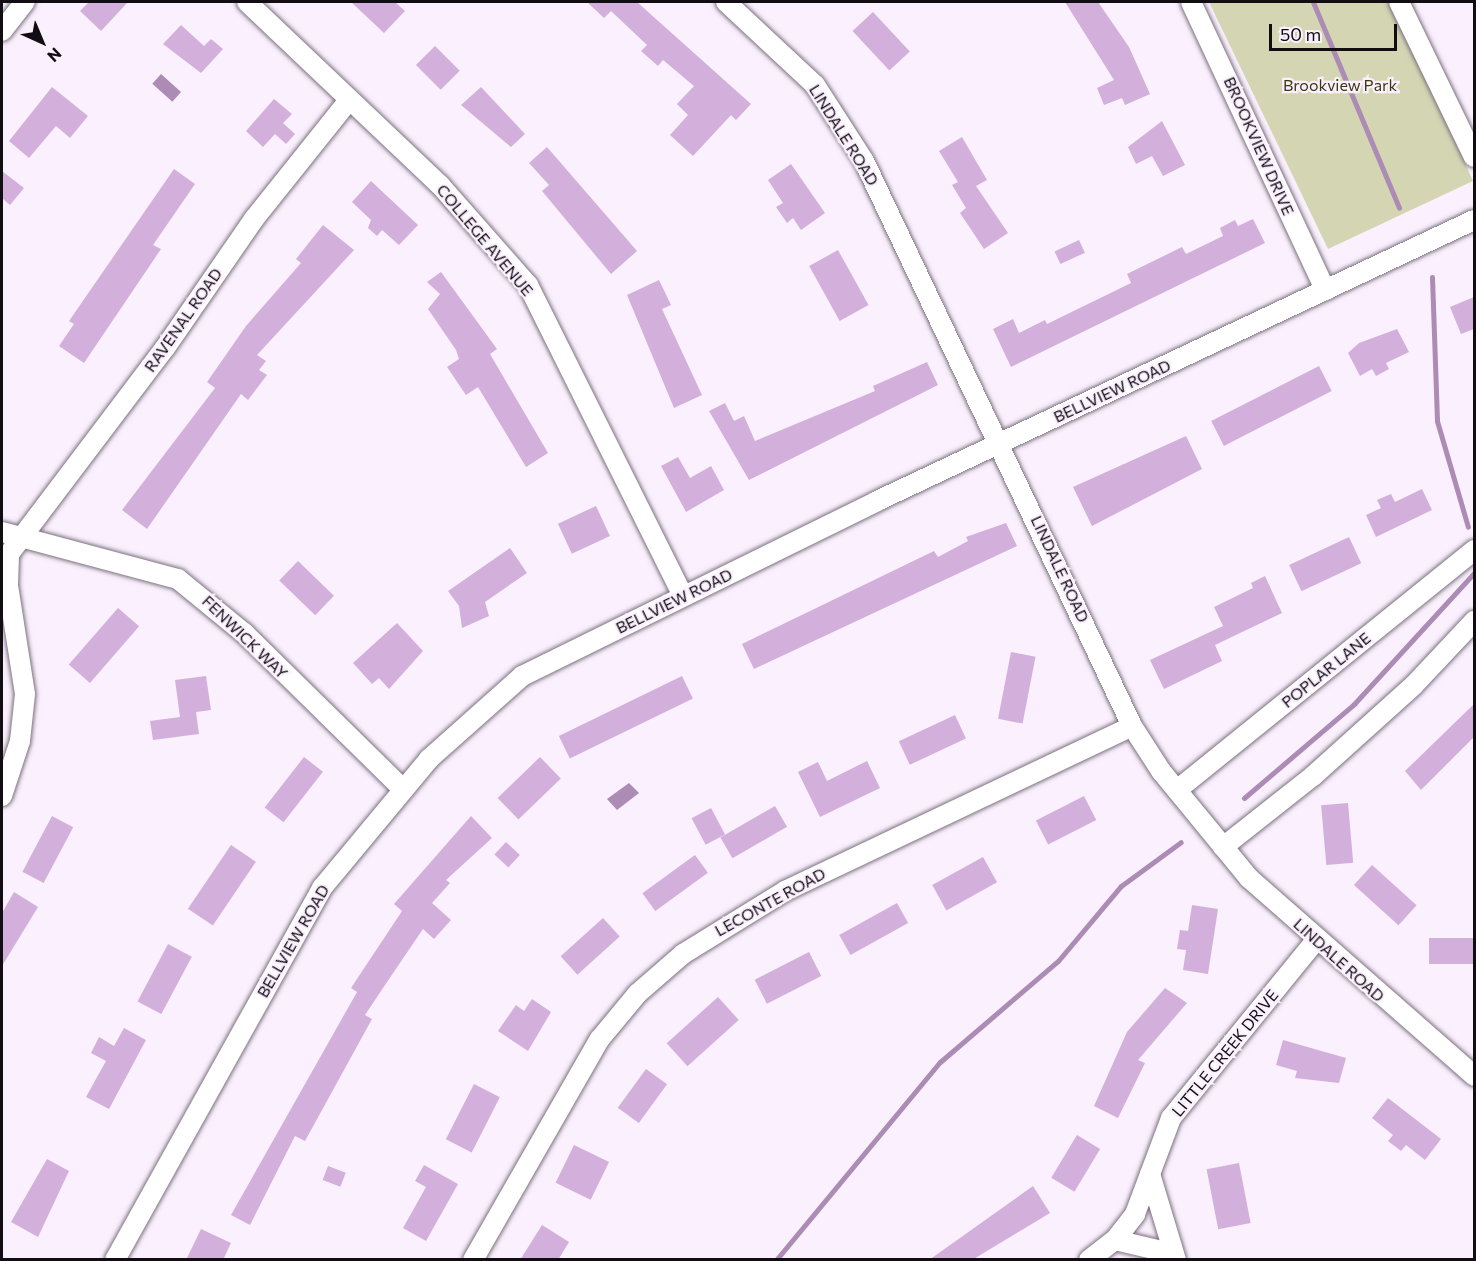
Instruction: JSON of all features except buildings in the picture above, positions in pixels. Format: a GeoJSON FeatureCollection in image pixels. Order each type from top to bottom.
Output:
{"type":"FeatureCollection","features":[{"type":"Feature","properties":{"kind":"street"},"geometry":{"type":"LineString","coordinates":[[2,31],[25,2]]}},
{"type":"Feature","properties":{"kind":"street","name":"COLLEGE AVENUE"},"geometry":{"type":"LineString","coordinates":[[247,2],[440,184],[528,285],[683,596]]}},
{"type":"Feature","properties":{"kind":"street","name":"LINDALE ROAD"},"geometry":{"type":"LineString","coordinates":[[726,2],[815,85],[864,161],[1001,443],[1132,726],[1177,790],[1223,847],[1316,940],[1470,1064]]}},
{"type":"Feature","properties":{"kind":"street","name":"BROOKVIEW DRIVE"},"geometry":{"type":"LineString","coordinates":[[1191,2],[1325,290]]}},
{"type":"Feature","properties":{"kind":"street"},"geometry":{"type":"LineString","coordinates":[[1399,2],[1474,157]]}},
{"type":"Feature","properties":{"kind":"street","name":"RAVENAL ROAD"},"geometry":{"type":"LineString","coordinates":[[2,796],[20,741],[25,694],[8,585],[10,536],[165,348],[254,219],[349,100]]}},
{"type":"Feature","properties":{"kind":"street","name":"BELLVIEW ROAD"},"geometry":{"type":"LineString","coordinates":[[115,1260],[322,888],[402,788],[522,676],[1001,443],[1474,220]]}},
{"type":"Feature","properties":{"kind":"street","name":"FENWICK WAY"},"geometry":{"type":"LineString","coordinates":[[10,536],[178,579],[244,633],[402,788]]}},
{"type":"Feature","properties":{"kind":"street","name":"POPLAR LANE"},"geometry":{"type":"LineString","coordinates":[[1177,790],[1474,550]]}},
{"type":"Feature","properties":{"kind":"street"},"geometry":{"type":"LineString","coordinates":[[1223,847],[1330,761],[1474,621]]}},
{"type":"Feature","properties":{"kind":"street","name":"LECONTE ROAD"},"geometry":{"type":"LineString","coordinates":[[473,1260],[599,1040],[637,994],[682,954],[785,891],[1132,726]]}},
{"type":"Feature","properties":{"kind":"street","name":"LITTLE CREEK DRIVE"},"geometry":{"type":"LineString","coordinates":[[1089,1260],[1115,1240],[1135,1214],[1171,1118],[1316,940]]}},
{"type":"Feature","properties":{"kind":"street"},"geometry":{"type":"LineString","coordinates":[[1150,1174],[1174,1256]]}},
{"type":"Feature","properties":{"kind":"street"},"geometry":{"type":"LineString","coordinates":[[1115,1240],[1174,1256]]}},
{"type":"Feature","properties":{"kind":"green space","name":"Brookview Park"},"geometry":{"type":"Polygon","coordinates":[[[1209,2],[1392,2],[1473,181],[1328,249],[1209,2]]]}},
{"type":"Feature","properties":{"kind":"shaded area"},"geometry":{"type":"Polygon","coordinates":[[[161,74],[181,92],[172,102],[152,84],[161,74]]]}},
{"type":"Feature","properties":{"kind":"shaded area"},"geometry":{"type":"Polygon","coordinates":[[[629,783],[639,793],[617,810],[607,799],[629,783]]]}},
{"type":"Feature","properties":{"kind":"waterway"},"geometry":{"type":"LineString","coordinates":[[1313,2],[1399,208]]}},
{"type":"Feature","properties":{"kind":"waterway"},"geometry":{"type":"LineString","coordinates":[[1432,277],[1437,421],[1468,527]]}},
{"type":"Feature","properties":{"kind":"waterway"},"geometry":{"type":"LineString","coordinates":[[1244,798],[1354,704],[1474,573]]}},
{"type":"Feature","properties":{"kind":"waterway"},"geometry":{"type":"LineString","coordinates":[[776,1260],[940,1062],[1058,961],[1121,886],[1181,842]]}}]}
